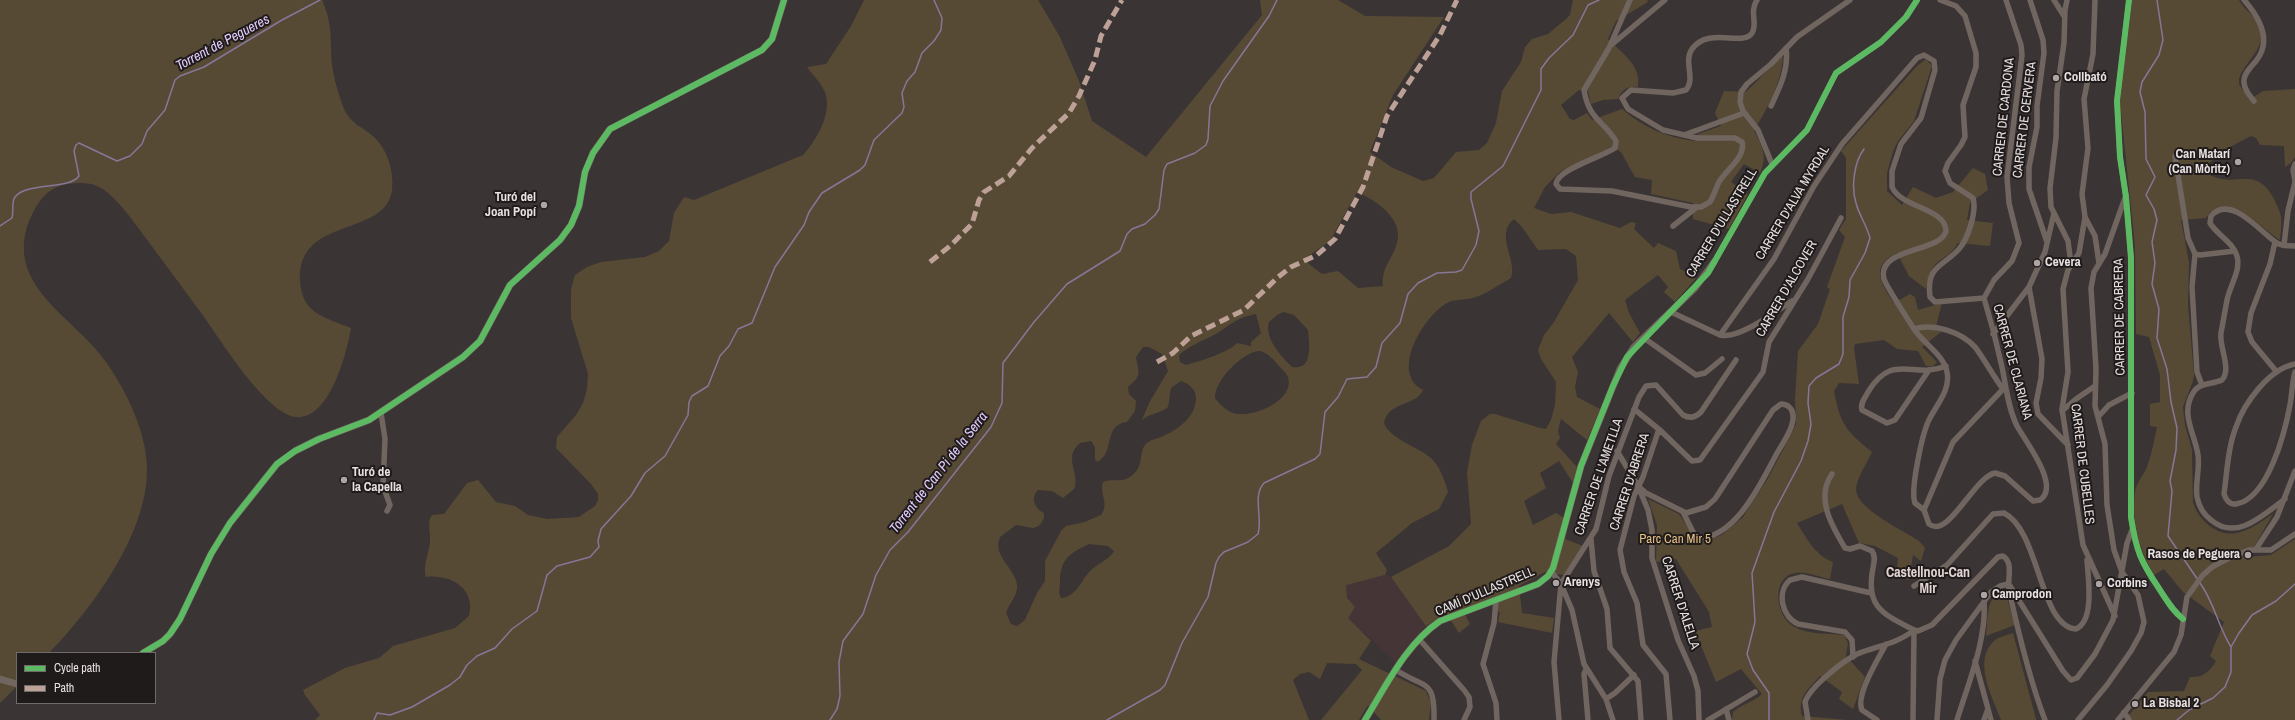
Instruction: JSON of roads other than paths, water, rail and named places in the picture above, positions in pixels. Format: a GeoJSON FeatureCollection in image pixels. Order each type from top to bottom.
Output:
{"type":"FeatureCollection","features":[{"type":"Feature","properties":{"kind":"street"},"geometry":{"type":"LineString","coordinates":[[145,652],[163,641],[170,634],[180,619],[211,554],[230,523],[277,464],[295,451],[319,439],[369,420],[381,413],[462,357],[480,341],[510,285],[560,240],[571,225],[580,206],[586,172],[593,153],[610,129],[762,50],[772,39],[784,0]]}},
{"type":"Feature","properties":{"kind":"street"},"geometry":{"type":"LineString","coordinates":[[1630,0],[1610,46],[1584,90],[1592,115],[1612,134],[1616,141],[1615,148],[1558,178],[1557,187],[1566,190],[1612,191],[1698,207]]}},
{"type":"Feature","properties":{"kind":"street"},"geometry":{"type":"LineString","coordinates":[[1610,46],[1666,0]]}},
{"type":"Feature","properties":{"kind":"street"},"geometry":{"type":"LineString","coordinates":[[1673,226],[1698,207],[1710,202],[1720,180],[1739,156],[1743,144],[1740,140],[1735,138],[1701,138],[1663,130],[1633,113],[1624,106],[1623,95],[1631,90],[1673,93],[1686,90],[1689,84],[1688,60],[1692,48],[1712,37],[1742,39],[1748,36],[1754,30],[1752,10],[1757,0]]}},
{"type":"Feature","properties":{"kind":"street"},"geometry":{"type":"LineString","coordinates":[[1772,164],[1758,130],[1744,113],[1740,97],[1744,88],[1771,64],[1797,37],[1850,0]]}},
{"type":"Feature","properties":{"kind":"street","name":"CARRER D'ULLASTRELL"},"geometry":{"type":"LineString","coordinates":[[1551,571],[1587,450],[1620,369],[1630,352],[1695,288],[1714,262],[1762,176],[1772,164],[1807,130],[1836,73],[1882,42],[1906,17],[1917,0]]}},
{"type":"Feature","properties":{"kind":"street"},"geometry":{"type":"LineString","coordinates":[[1940,0],[1956,6],[1965,16],[1976,53],[1976,67],[1963,105],[1965,137],[1961,146],[1948,163],[1945,171],[1947,180],[1950,183],[1973,198],[1974,207],[1962,244],[1934,270],[1930,285],[1930,297],[1935,302],[1984,298]]}},
{"type":"Feature","properties":{"kind":"street","name":"CARRER DE CARDONA"},"geometry":{"type":"LineString","coordinates":[[1984,298],[1994,280],[2012,261],[2019,243],[2009,203],[2007,177],[2022,55],[2006,0]]}},
{"type":"Feature","properties":{"kind":"street","name":"CARRER DE CERVERA"},"geometry":{"type":"LineString","coordinates":[[2030,0],[2043,40],[2044,53],[2038,100],[2037,128],[2029,167],[2029,189],[2047,242]]}},
{"type":"Feature","properties":{"kind":"street"},"geometry":{"type":"LineString","coordinates":[[2054,0],[2064,16]]}},
{"type":"Feature","properties":{"kind":"street"},"geometry":{"type":"LineString","coordinates":[[2067,0],[2064,16],[2064,43],[2057,91],[2056,138],[2050,183],[2051,207],[2068,241],[2071,264]]}},
{"type":"Feature","properties":{"kind":"street"},"geometry":{"type":"LineString","coordinates":[[2095,0],[2093,54],[2084,99],[2088,138],[2082,194],[2085,217],[2095,236],[2099,263]]}},
{"type":"Feature","properties":{"kind":"street","name":"CARRER DE CABRERA"},"geometry":{"type":"LineString","coordinates":[[2129,0],[2117,101],[2122,172],[2126,195],[2131,251],[2132,393],[2130,504],[2135,543],[2142,563],[2167,601],[2183,619]]}},
{"type":"Feature","properties":{"kind":"street"},"geometry":{"type":"LineString","coordinates":[[2244,0],[2257,16],[2264,31],[2263,48],[2244,80],[2245,88],[2254,101]]}},
{"type":"Feature","properties":{"kind":"street"},"geometry":{"type":"LineString","coordinates":[[1771,106],[1784,75],[1787,61],[1786,48]]}},
{"type":"Feature","properties":{"kind":"street","name":"CARRER D'ALVA MYRDAL"},"geometry":{"type":"LineString","coordinates":[[1720,335],[1774,259],[1814,186],[1842,144],[1917,58],[1924,55],[1934,61],[1935,70],[1921,118],[1902,144],[1895,162],[1892,186],[1900,197],[1942,219],[1946,231],[1945,236],[1938,241],[1892,260],[1886,266],[1883,273],[1887,286],[1914,329]]}},
{"type":"Feature","properties":{"kind":"street"},"geometry":{"type":"LineString","coordinates":[[1684,135],[1744,113]]}},
{"type":"Feature","properties":{"kind":"street"},"geometry":{"type":"LineString","coordinates":[[2175,156],[2188,238],[2195,254],[2192,293],[2197,372],[2202,385]]}},
{"type":"Feature","properties":{"kind":"street"},"geometry":{"type":"LineString","coordinates":[[2284,245],[2288,211],[2295,182],[2293,170],[2295,164]]}},
{"type":"Feature","properties":{"kind":"street","name":"CARRER DE CUBELLES"},"geometry":{"type":"LineString","coordinates":[[2122,572],[2114,550],[2108,516],[2105,450],[2095,406],[2096,368],[2091,293],[2093,278],[2099,263],[2105,254],[2126,195]]}},
{"type":"Feature","properties":{"kind":"street"},"geometry":{"type":"LineString","coordinates":[[2285,499],[2254,521],[2235,529],[2219,526],[2203,512],[2197,496],[2199,457],[2188,414],[2193,392],[2202,385],[2217,382],[2225,376],[2226,368],[2220,343],[2227,299],[2237,270],[2238,261],[2235,251],[2210,223],[2211,216],[2217,212],[2234,212],[2244,216],[2275,242],[2295,246]]}},
{"type":"Feature","properties":{"kind":"street"},"geometry":{"type":"LineString","coordinates":[[1993,334],[2029,287],[2042,262],[2054,213]]}},
{"type":"Feature","properties":{"kind":"street","name":"CARRER DE CUBELLES"},"geometry":{"type":"LineString","coordinates":[[2085,217],[2079,253],[2071,264],[2063,289],[2068,372],[2062,411],[2079,529],[2087,558],[2115,616]]}},
{"type":"Feature","properties":{"kind":"street","name":"CARRER D'ALCOVER"},"geometry":{"type":"LineString","coordinates":[[1634,409],[1692,461],[1700,460],[1763,372],[1769,342],[1808,280],[1841,218]]}},
{"type":"Feature","properties":{"kind":"street"},"geometry":{"type":"LineString","coordinates":[[2275,242],[2270,264],[2251,313],[2248,332],[2252,342],[2276,371]]}},
{"type":"Feature","properties":{"kind":"street"},"geometry":{"type":"LineString","coordinates":[[2195,254],[2200,255],[2235,251]]}},
{"type":"Feature","properties":{"kind":"street"},"geometry":{"type":"LineString","coordinates":[[2029,287],[2042,359],[2041,378],[2036,403],[2038,414],[2068,445]]}},
{"type":"Feature","properties":{"kind":"street","name":"CARRER DE CLARIANA"},"geometry":{"type":"LineString","coordinates":[[1924,510],[1929,524],[1936,528],[1940,527],[1950,521],[1984,479],[1995,473],[2005,476],[2030,499],[2036,501],[2043,498],[2046,490],[2043,470],[2015,420],[2004,388],[1984,298]]}},
{"type":"Feature","properties":{"kind":"street"},"geometry":{"type":"LineString","coordinates":[[1671,312],[1720,335],[1731,335],[1763,320],[1795,299]]}},
{"type":"Feature","properties":{"kind":"street"},"geometry":{"type":"LineString","coordinates":[[1929,326],[1941,329],[1970,343],[2004,388],[1951,446],[1924,510],[1915,503],[1913,489],[1927,423],[1946,389],[1948,377],[1946,366],[1914,329],[1929,326]]}},
{"type":"Feature","properties":{"kind":"street"},"geometry":{"type":"LineString","coordinates":[[1644,338],[1696,375],[1705,373],[1722,359]]}},
{"type":"Feature","properties":{"kind":"street","name":"CARRER DE L'AMETLLA"},"geometry":{"type":"LineString","coordinates":[[1561,584],[1591,538],[1617,451],[1644,389],[1653,384],[1662,390],[1683,415],[1688,418],[1695,416],[1701,412],[1736,360]]}},
{"type":"Feature","properties":{"kind":"street"},"geometry":{"type":"LineString","coordinates":[[2295,364],[2276,371],[2255,393],[2235,429],[2224,494],[2227,502],[2231,504],[2240,503],[2249,498],[2262,486],[2268,475],[2285,428],[2295,372]]}},
{"type":"Feature","properties":{"kind":"street"},"geometry":{"type":"LineString","coordinates":[[1928,370],[1895,420],[1887,423],[1862,410],[1862,403],[1865,397],[1884,373],[1897,370],[1928,370],[1946,366]]}},
{"type":"Feature","properties":{"kind":"street"},"geometry":{"type":"LineString","coordinates":[[2062,411],[2095,386]]}},
{"type":"Feature","properties":{"kind":"street"},"geometry":{"type":"LineString","coordinates":[[2098,417],[2110,406],[2132,393]]}},
{"type":"Feature","properties":{"kind":"street"},"geometry":{"type":"LineString","coordinates":[[1638,486],[1646,493],[1683,512],[1696,512],[1710,505],[1727,484],[1773,410],[1782,404],[1789,407],[1793,414],[1793,421],[1785,438],[1748,504],[1730,524],[1713,534],[1696,538],[1683,512]]}},
{"type":"Feature","properties":{"kind":"street"},"geometry":{"type":"LineString","coordinates":[[381,413],[385,439],[383,486],[390,505],[387,511]]}},
{"type":"Feature","properties":{"kind":"street","name":"CARRER D'ABRERA"},"geometry":{"type":"LineString","coordinates":[[1658,429],[1638,486],[1621,544],[1621,560],[1624,572],[1637,603],[1642,646],[1666,674],[1670,720]]}},
{"type":"Feature","properties":{"kind":"street","name":"CARRER D'ALELLA"},"geometry":{"type":"LineString","coordinates":[[1617,451],[1638,486],[1651,523],[1651,548],[1654,566],[1678,640],[1694,676],[1699,720]]}},
{"type":"Feature","properties":{"kind":"street"},"geometry":{"type":"LineString","coordinates":[[2256,549],[2277,517],[2295,471]]}},
{"type":"Feature","properties":{"kind":"street"},"geometry":{"type":"LineString","coordinates":[[1832,474],[1826,482],[1826,508],[1831,524],[1845,548],[1850,549],[1864,546],[1874,553],[1871,593],[1876,604],[1883,612],[1914,630],[1918,631],[1932,625],[1994,560],[2000,556],[2005,557],[2008,562],[2008,584],[2016,622],[2045,720]]}},
{"type":"Feature","properties":{"kind":"street"},"geometry":{"type":"LineString","coordinates":[[1914,586],[1947,565],[1993,514],[2004,513],[2018,525],[2026,537],[2050,603],[2064,623],[2076,629],[2082,625],[2088,612],[2087,558]]}},
{"type":"Feature","properties":{"kind":"street"},"geometry":{"type":"LineString","coordinates":[[2008,584],[2063,671],[2071,680],[2077,678],[2107,633],[2115,616],[2122,572],[2133,528]]}},
{"type":"Feature","properties":{"kind":"street"},"geometry":{"type":"LineString","coordinates":[[2118,720],[2174,652],[2181,635],[2187,597],[2196,582],[2206,572],[2229,558],[2256,549],[2271,550],[2295,534]]}},
{"type":"Feature","properties":{"kind":"street"},"geometry":{"type":"LineString","coordinates":[[1591,538],[1594,571],[1607,609],[1610,648],[1618,660],[1634,675],[1639,684],[1641,720]]}},
{"type":"Feature","properties":{"kind":"street"},"geometry":{"type":"LineString","coordinates":[[1551,571],[1561,584],[1573,614],[1580,654],[1586,669],[1606,699],[1613,720]]}},
{"type":"Feature","properties":{"kind":"street","name":"CAMÍ D'ULLASTRELL"},"geometry":{"type":"LineString","coordinates":[[1365,720],[1396,670],[1419,639],[1428,630],[1440,621],[1538,584],[1551,571]]}},
{"type":"Feature","properties":{"kind":"street"},"geometry":{"type":"LineString","coordinates":[[2078,720],[2117,671],[2141,633],[2144,622],[2141,603],[2138,595],[2122,572]]}},
{"type":"Feature","properties":{"kind":"street"},"geometry":{"type":"LineString","coordinates":[[1853,657],[1852,640],[1845,632],[1798,624],[1791,620],[1784,608],[1783,590],[1790,580],[1802,577],[1871,593]]}},
{"type":"Feature","properties":{"kind":"street"},"geometry":{"type":"LineString","coordinates":[[1559,720],[1554,662],[1561,584]]}},
{"type":"Feature","properties":{"kind":"street"},"geometry":{"type":"LineString","coordinates":[[1938,720],[1940,679],[1945,660],[1956,640],[1984,601],[1996,588],[2008,584]]}},
{"type":"Feature","properties":{"kind":"street"},"geometry":{"type":"LineString","coordinates":[[1496,601],[1494,623],[1484,664],[1496,703],[1497,720]]}},
{"type":"Feature","properties":{"kind":"street"},"geometry":{"type":"LineString","coordinates":[[1957,720],[1975,661],[1985,613],[1984,601]]}},
{"type":"Feature","properties":{"kind":"street"},"geometry":{"type":"LineString","coordinates":[[1808,720],[1804,705],[1811,692],[1853,657],[1900,639],[1914,630]]}},
{"type":"Feature","properties":{"kind":"street"},"geometry":{"type":"LineString","coordinates":[[1913,720],[1914,630]]}},
{"type":"Feature","properties":{"kind":"street"},"geometry":{"type":"LineString","coordinates":[[1419,639],[1468,697],[1470,710],[1464,720]]}},
{"type":"Feature","properties":{"kind":"street"},"geometry":{"type":"LineString","coordinates":[[1877,720],[1862,710],[1861,701],[1869,676],[1886,644]]}},
{"type":"Feature","properties":{"kind":"street"},"geometry":{"type":"LineString","coordinates":[[1975,661],[1991,720]]}},
{"type":"Feature","properties":{"kind":"street"},"geometry":{"type":"LineString","coordinates":[[1586,669],[1584,674],[1588,720]]}},
{"type":"Feature","properties":{"kind":"street"},"geometry":{"type":"LineString","coordinates":[[1396,670],[1421,682],[1431,690],[1434,701],[1434,720]]}},
{"type":"Feature","properties":{"kind":"street"},"geometry":{"type":"LineString","coordinates":[[1606,699],[1615,694],[1634,675]]}},
{"type":"Feature","properties":{"kind":"street"},"geometry":{"type":"LineString","coordinates":[[0,679],[16,684]]}},
{"type":"Feature","properties":{"kind":"street"},"geometry":{"type":"LineString","coordinates":[[1708,720],[1755,692]]}},
{"type":"Feature","properties":{"kind":"street"},"geometry":{"type":"LineString","coordinates":[[1726,709],[1729,720]]}},
{"type":"Feature","properties":{"kind":"street"},"geometry":{"type":"LineString","coordinates":[[1984,720],[1988,709]]}},
{"type":"Feature","properties":{"kind":"street"},"geometry":{"type":"LineString","coordinates":[[2124,712],[2129,720]]}},
{"type":"Feature","properties":{"kind":"waterway","name":"Torrent de Pegueres"},"geometry":{"type":"LineString","coordinates":[[0,226],[12,218],[14,199],[20,192],[37,187],[66,183],[79,176],[74,151],[76,145],[79,143],[117,161],[130,156],[142,144],[147,131],[165,110],[175,80],[180,76],[204,67],[282,20],[320,0]]}},
{"type":"Feature","properties":{"kind":"waterway"},"geometry":{"type":"LineString","coordinates":[[374,720],[377,713],[390,715],[412,707],[450,685],[460,677],[467,665],[477,656],[495,648],[512,629],[537,611],[547,575],[557,566],[590,557],[599,547],[598,541],[601,529],[631,496],[645,473],[665,456],[688,415],[689,402],[692,396],[708,386],[720,356],[729,346],[738,329],[752,323],[775,267],[804,225],[809,212],[822,193],[860,170],[865,165],[874,140],[902,113],[904,107],[902,93],[907,81],[915,72],[922,53],[934,41],[941,30],[942,18],[934,0]]}},
{"type":"Feature","properties":{"kind":"waterway","name":"Torrent de Can Pi de la Serra"},"geometry":{"type":"LineString","coordinates":[[830,720],[837,709],[840,696],[839,662],[843,641],[863,614],[876,575],[890,550],[908,532],[991,427],[1002,403],[1003,363],[1034,322],[1067,284],[1120,251],[1127,234],[1132,229],[1145,224],[1155,215],[1159,209],[1164,170],[1167,164],[1195,153],[1206,145],[1208,139],[1210,106],[1223,81],[1269,16],[1277,0]]}},
{"type":"Feature","properties":{"kind":"waterway"},"geometry":{"type":"LineString","coordinates":[[1107,720],[1160,690],[1165,685],[1182,643],[1208,597],[1216,563],[1219,557],[1224,552],[1248,542],[1258,534],[1258,500],[1264,483],[1315,459],[1320,454],[1325,412],[1338,397],[1347,379],[1367,377],[1376,367],[1382,343],[1400,323],[1408,294],[1418,283],[1437,273],[1456,272],[1462,270],[1476,245],[1479,231],[1471,199],[1471,192],[1503,166],[1541,90],[1541,69],[1549,58],[1573,35],[1588,5],[1599,0]]}},
{"type":"Feature","properties":{"kind":"waterway"},"geometry":{"type":"LineString","coordinates":[[2157,0],[2163,40],[2159,55],[2142,82],[2140,92],[2145,112],[2146,159],[2155,177],[2146,195],[2154,209],[2157,220],[2152,242],[2155,263],[2152,284],[2159,309],[2157,338],[2167,369],[2171,402],[2177,428],[2176,450],[2170,481],[2172,491],[2168,536],[2198,580]]}},
{"type":"Feature","properties":{"kind":"waterway"},"geometry":{"type":"LineString","coordinates":[[1769,720],[1769,693],[1753,670],[1747,654],[1755,622],[1752,573],[1774,512],[1801,461],[1808,441],[1811,424],[1808,403],[1809,386],[1816,378],[1839,364],[1843,354],[1843,317],[1849,297],[1850,280],[1865,253],[1870,238],[1854,197],[1854,175],[1858,161],[1864,149]]}},
{"type":"Feature","properties":{"kind":"waterway"},"geometry":{"type":"LineString","coordinates":[[2200,583],[2209,598],[2231,647]]}},
{"type":"Feature","properties":{"kind":"waterway"},"geometry":{"type":"LineString","coordinates":[[2177,720],[2189,710],[2213,698],[2225,687],[2231,672],[2231,647],[2239,633],[2252,615],[2276,601],[2295,584]]}},
{"type":"Feature","properties":{"kind":"place","name":"Collbató"},"geometry":{"type":"Point","coordinates":[2056,78]}},
{"type":"Feature","properties":{"kind":"place","name":"Can Matarí (Can Mòritz)"},"geometry":{"type":"Point","coordinates":[2238,162]}},
{"type":"Feature","properties":{"kind":"place","name":"Turó del Joan Popí"},"geometry":{"type":"Point","coordinates":[544,205]}},
{"type":"Feature","properties":{"kind":"place","name":"Cevera"},"geometry":{"type":"Point","coordinates":[2037,263]}},
{"type":"Feature","properties":{"kind":"place","name":"Turó de la Capella"},"geometry":{"type":"Point","coordinates":[344,480]}},
{"type":"Feature","properties":{"kind":"place","name":"Rasos de Peguera"},"geometry":{"type":"Point","coordinates":[2248,555]}},
{"type":"Feature","properties":{"kind":"place","name":"Arenys"},"geometry":{"type":"Point","coordinates":[1556,583]}},
{"type":"Feature","properties":{"kind":"place","name":"Corbins"},"geometry":{"type":"Point","coordinates":[2099,584]}},
{"type":"Feature","properties":{"kind":"place","name":"Camprodon"},"geometry":{"type":"Point","coordinates":[1984,595]}},
{"type":"Feature","properties":{"kind":"place","name":"La Bisbal 2"},"geometry":{"type":"Point","coordinates":[2135,704]}},
{"type":"Feature","properties":{"kind":"district","name":"Castellnou-Can Mir"},"geometry":{"type":"Point","coordinates":[1928,582]}},
{"type":"Feature","properties":{"kind":"park label","name":"Parc Can Mir 5"},"geometry":{"type":"Point","coordinates":[1675,540]}}]}
